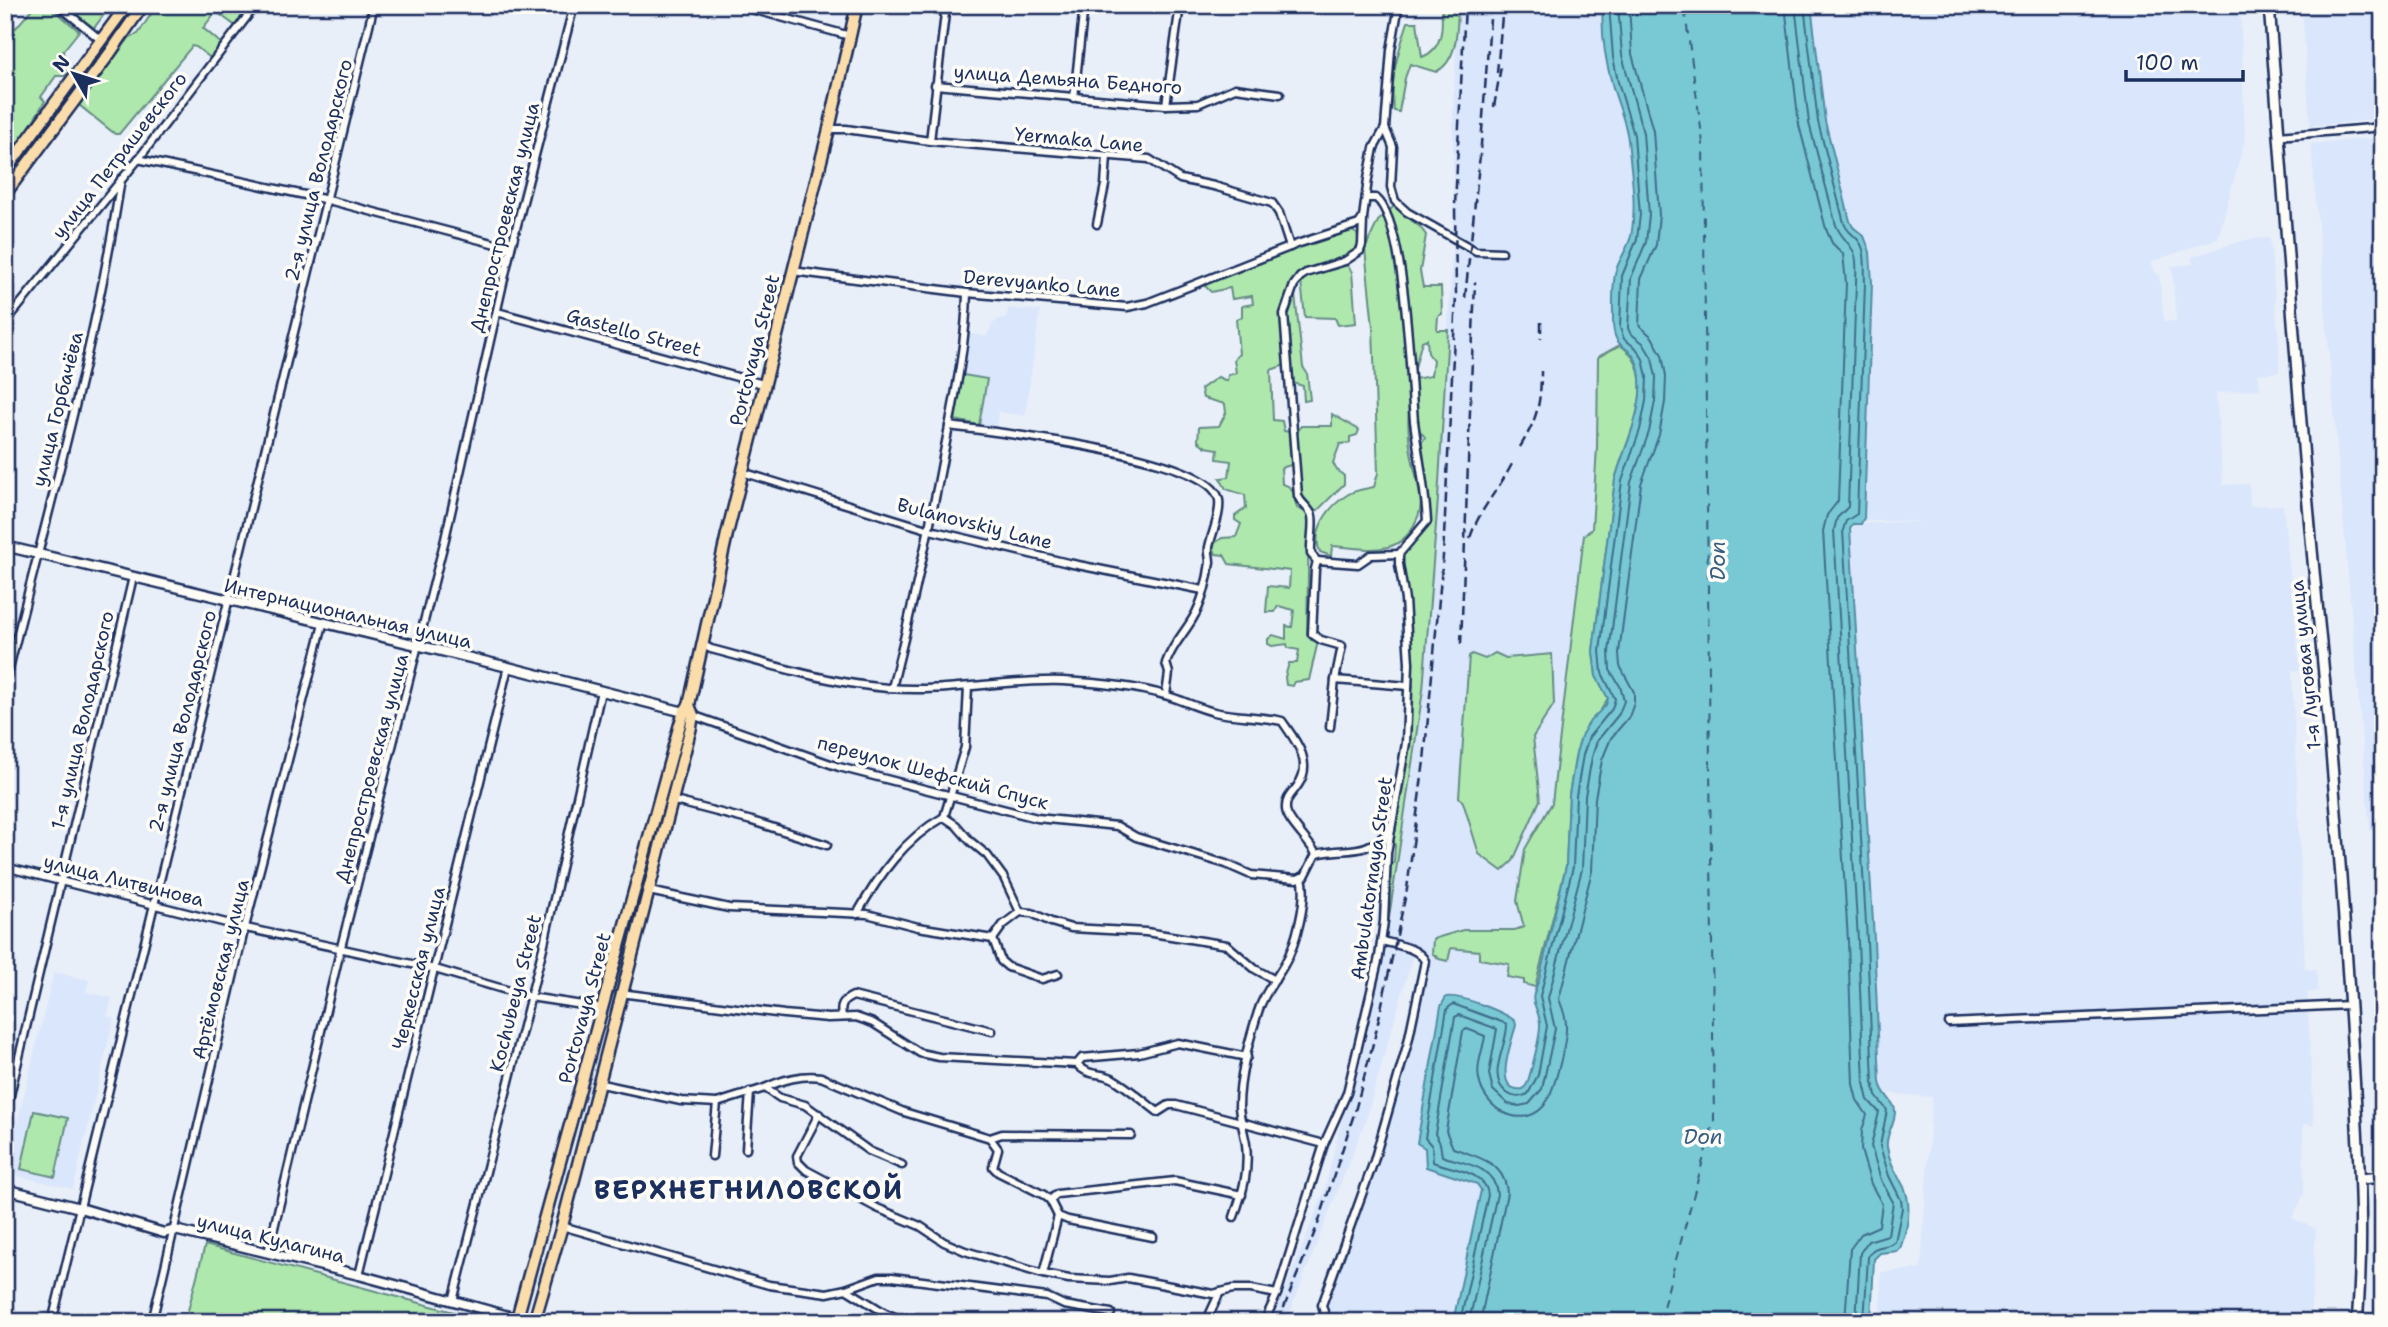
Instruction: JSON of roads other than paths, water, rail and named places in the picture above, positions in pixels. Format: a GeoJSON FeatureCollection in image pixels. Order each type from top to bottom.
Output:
{"type":"FeatureCollection","features":[{"type":"Feature","properties":{"kind":"main road"},"geometry":{"type":"LineString","coordinates":[[5,171],[127,5]]}},
{"type":"Feature","properties":{"kind":"main road"},"geometry":{"type":"LineString","coordinates":[[5,194],[143,5]]}},
{"type":"Feature","properties":{"kind":"main road","name":"Portovaya Street"},"geometry":{"type":"LineString","coordinates":[[532,1322],[562,1226],[620,993],[649,891],[671,800],[701,644],[763,384],[829,129],[857,5]]}},
{"type":"Feature","properties":{"kind":"main road","name":"1-я Луговая улица"},"geometry":{"type":"LineString","coordinates":[[2269,5],[2305,490],[2333,761],[2350,1005],[2360,1179],[2361,1277],[2357,1322]]}},
{"type":"Feature","properties":{"kind":"main road","name":"Portovaya Street"},"geometry":{"type":"LineString","coordinates":[[516,1320],[602,1008],[689,711]]}},
{"type":"Feature","properties":{"kind":"main road"},"geometry":{"type":"LineString","coordinates":[[2360,1179],[2383,1177]]}},
{"type":"Feature","properties":{"kind":"street"},"geometry":{"type":"LineString","coordinates":[[58,5],[102,41]]}},
{"type":"Feature","properties":{"kind":"street","name":"улица Петрашевского"},"geometry":{"type":"LineString","coordinates":[[5,323],[138,159],[256,5]]}},
{"type":"Feature","properties":{"kind":"street","name":"2-я улица Володарского"},"geometry":{"type":"LineString","coordinates":[[52,1322],[374,5]]}},
{"type":"Feature","properties":{"kind":"street","name":"Днепростроевская улица"},"geometry":{"type":"LineString","coordinates":[[268,1254],[341,947],[418,647],[512,248],[574,5]]}},
{"type":"Feature","properties":{"kind":"street"},"geometry":{"type":"LineString","coordinates":[[737,5],[850,36]]}},
{"type":"Feature","properties":{"kind":"street"},"geometry":{"type":"LineString","coordinates":[[930,141],[946,5]]}},
{"type":"Feature","properties":{"kind":"street"},"geometry":{"type":"LineString","coordinates":[[1074,98],[1084,5]]}},
{"type":"Feature","properties":{"kind":"street"},"geometry":{"type":"LineString","coordinates":[[1167,105],[1180,5]]}},
{"type":"Feature","properties":{"kind":"street"},"geometry":{"type":"LineString","coordinates":[[1366,198],[1376,198],[1382,203],[1397,248],[1427,521],[1399,554],[1371,555],[1358,564],[1317,561],[1311,554],[1312,517],[1301,505],[1298,496],[1284,314],[1294,285],[1300,277],[1345,261],[1360,251],[1361,221],[1374,148],[1385,128],[1391,50],[1399,5]]}},
{"type":"Feature","properties":{"kind":"street","name":"улица Демьяна Бедного"},"geometry":{"type":"LineString","coordinates":[[935,85],[1167,105],[1198,104],[1235,88],[1280,94]]}},
{"type":"Feature","properties":{"kind":"street"},"geometry":{"type":"LineString","coordinates":[[2278,136],[2383,127]]}},
{"type":"Feature","properties":{"kind":"street"},"geometry":{"type":"LineString","coordinates":[[1385,128],[1393,147],[1391,187],[1395,201],[1407,212],[1476,251],[1502,252]]}},
{"type":"Feature","properties":{"kind":"street","name":"Yermaka Lane"},"geometry":{"type":"LineString","coordinates":[[829,129],[930,141],[1149,159],[1180,179],[1272,203],[1279,213],[1290,247]]}},
{"type":"Feature","properties":{"kind":"street"},"geometry":{"type":"LineString","coordinates":[[1097,224],[1107,156]]}},
{"type":"Feature","properties":{"kind":"street"},"geometry":{"type":"LineString","coordinates":[[138,159],[328,200],[512,248]]}},
{"type":"Feature","properties":{"kind":"street","name":"улица Горбачёва"},"geometry":{"type":"LineString","coordinates":[[5,685],[111,250],[121,179]]}},
{"type":"Feature","properties":{"kind":"street","name":"Derevyanko Lane"},"geometry":{"type":"LineString","coordinates":[[792,271],[967,293],[1128,307],[1147,303],[1361,221]]}},
{"type":"Feature","properties":{"kind":"street"},"geometry":{"type":"LineString","coordinates":[[892,688],[930,530],[966,324],[967,293]]}},
{"type":"Feature","properties":{"kind":"street","name":"Gastello Street"},"geometry":{"type":"LineString","coordinates":[[497,312],[763,384]]}},
{"type":"Feature","properties":{"kind":"street"},"geometry":{"type":"LineString","coordinates":[[949,426],[1149,459],[1193,474],[1213,489],[1219,500],[1217,521],[1208,551],[1210,561],[1194,618],[1180,634],[1166,663],[1170,673],[1166,695]]}},
{"type":"Feature","properties":{"kind":"street","name":"Bulanovskiy Lane"},"geometry":{"type":"LineString","coordinates":[[742,472],[930,530],[1068,563],[1203,590]]}},
{"type":"Feature","properties":{"kind":"street","name":"Интернациональная улица"},"geometry":{"type":"LineString","coordinates":[[5,546],[689,711]]}},
{"type":"Feature","properties":{"kind":"street","name":"Ambulatornaya Street"},"geometry":{"type":"LineString","coordinates":[[1264,1322],[1277,1294],[1324,1144],[1348,1093],[1382,941],[1387,853],[1406,743],[1408,686],[1405,600],[1399,554]]}},
{"type":"Feature","properties":{"kind":"street"},"geometry":{"type":"LineString","coordinates":[[1317,561],[1312,634],[1321,640],[1342,646],[1343,652],[1335,680],[1330,727]]}},
{"type":"Feature","properties":{"kind":"street","name":"1-я улица Володарского"},"geometry":{"type":"LineString","coordinates":[[5,1116],[133,577]]}},
{"type":"Feature","properties":{"kind":"street","name":"Артёмовская улица"},"geometry":{"type":"LineString","coordinates":[[152,1322],[246,928],[323,624]]}},
{"type":"Feature","properties":{"kind":"street"},"geometry":{"type":"LineString","coordinates":[[701,644],[711,649],[853,684],[892,688],[968,687],[1020,680],[1066,681],[1166,695],[1213,712],[1282,721],[1301,749],[1305,769],[1298,785],[1288,796],[1286,808],[1289,817],[1316,854]]}},
{"type":"Feature","properties":{"kind":"street","name":"Черкесская улица"},"geometry":{"type":"LineString","coordinates":[[359,1275],[508,667]]}},
{"type":"Feature","properties":{"kind":"street"},"geometry":{"type":"LineString","coordinates":[[1335,680],[1408,686]]}},
{"type":"Feature","properties":{"kind":"street"},"geometry":{"type":"LineString","coordinates":[[857,914],[901,849],[926,827],[944,817],[965,747],[968,687]]}},
{"type":"Feature","properties":{"kind":"street","name":"Kochubeya Street"},"geometry":{"type":"LineString","coordinates":[[453,1301],[530,998],[601,691]]}},
{"type":"Feature","properties":{"kind":"street","name":"переулок Шефский Спуск"},"geometry":{"type":"LineString","coordinates":[[689,711],[839,767],[1037,818],[1117,826],[1136,837],[1226,864],[1251,875],[1297,879],[1301,877]]}},
{"type":"Feature","properties":{"kind":"street"},"geometry":{"type":"LineString","coordinates":[[671,800],[752,821],[827,845]]}},
{"type":"Feature","properties":{"kind":"street"},"geometry":{"type":"LineString","coordinates":[[944,817],[987,855],[1004,878],[1020,912]]}},
{"type":"Feature","properties":{"kind":"street"},"geometry":{"type":"LineString","coordinates":[[1234,1217],[1247,1179],[1239,1108],[1247,1058],[1258,1009],[1286,962],[1301,912],[1305,890],[1301,877],[1305,876],[1316,854],[1334,849],[1363,850],[1377,843],[1392,829]]}},
{"type":"Feature","properties":{"kind":"street","name":"улица Литвинова"},"geometry":{"type":"LineString","coordinates":[[5,867],[246,928],[435,969],[530,998],[602,1008]]}},
{"type":"Feature","properties":{"kind":"street"},"geometry":{"type":"LineString","coordinates":[[649,891],[729,908],[867,914],[918,927],[993,939]]}},
{"type":"Feature","properties":{"kind":"street"},"geometry":{"type":"LineString","coordinates":[[993,939],[1003,925],[1020,912],[1032,913],[1071,928],[1146,932],[1227,945],[1255,969],[1275,980]]}},
{"type":"Feature","properties":{"kind":"street"},"geometry":{"type":"LineString","coordinates":[[993,939],[1001,961],[1008,967],[1042,979],[1058,974]]}},
{"type":"Feature","properties":{"kind":"street"},"geometry":{"type":"LineString","coordinates":[[1327,1322],[1322,1305],[1374,1161],[1408,1042],[1426,961],[1415,951],[1382,941]]}},
{"type":"Feature","properties":{"kind":"street"},"geometry":{"type":"LineString","coordinates":[[620,993],[783,1014],[828,1018],[856,1017],[873,1024],[913,1050],[939,1058],[1077,1064],[1090,1074],[1111,1077],[1158,1112],[1169,1105],[1176,1105],[1324,1144]]}},
{"type":"Feature","properties":{"kind":"street"},"geometry":{"type":"LineString","coordinates":[[842,1016],[840,1007],[844,1000],[853,996],[992,1031]]}},
{"type":"Feature","properties":{"kind":"street"},"geometry":{"type":"LineString","coordinates":[[1949,1023],[2350,1005]]}},
{"type":"Feature","properties":{"kind":"street"},"geometry":{"type":"LineString","coordinates":[[1077,1064],[1082,1058],[1139,1053],[1178,1043],[1247,1058]]}},
{"type":"Feature","properties":{"kind":"street"},"geometry":{"type":"LineString","coordinates":[[597,1083],[681,1101],[716,1103],[775,1083],[811,1075],[904,1112],[990,1138],[1002,1134],[1131,1135]]}},
{"type":"Feature","properties":{"kind":"street"},"geometry":{"type":"LineString","coordinates":[[765,1088],[780,1098],[805,1105],[869,1151],[902,1165]]}},
{"type":"Feature","properties":{"kind":"street"},"geometry":{"type":"LineString","coordinates":[[746,1149],[750,1092]]}},
{"type":"Feature","properties":{"kind":"street"},"geometry":{"type":"LineString","coordinates":[[712,1156],[716,1103]]}},
{"type":"Feature","properties":{"kind":"street"},"geometry":{"type":"LineString","coordinates":[[819,1114],[797,1156],[798,1162],[806,1170],[877,1208],[920,1226],[954,1247],[1043,1274],[1069,1279],[1110,1281],[1128,1278],[1213,1294],[1233,1289],[1277,1294]]}},
{"type":"Feature","properties":{"kind":"street"},"geometry":{"type":"LineString","coordinates":[[990,1138],[998,1149],[993,1167],[1050,1200],[1058,1216],[1043,1274]]}},
{"type":"Feature","properties":{"kind":"street"},"geometry":{"type":"LineString","coordinates":[[1050,1200],[1057,1194],[1175,1181],[1242,1195]]}},
{"type":"Feature","properties":{"kind":"street","name":"улица Кулагина"},"geometry":{"type":"LineString","coordinates":[[5,1189],[164,1233],[175,1230],[359,1275],[516,1320],[532,1322]]}},
{"type":"Feature","properties":{"kind":"street"},"geometry":{"type":"LineString","coordinates":[[1058,1216],[1153,1237]]}},
{"type":"Feature","properties":{"kind":"street"},"geometry":{"type":"LineString","coordinates":[[562,1226],[761,1283],[827,1293],[879,1277],[892,1277],[1047,1297],[1064,1305],[1111,1313]]}},
{"type":"Feature","properties":{"kind":"street"},"geometry":{"type":"LineString","coordinates":[[846,1289],[885,1313],[908,1322]]}},
{"type":"Feature","properties":{"kind":"street"},"geometry":{"type":"LineString","coordinates":[[1206,1322],[1220,1292]]}},
{"type":"Feature","properties":{"kind":"water","name":"Don"},"geometry":{"type":"Polygon","coordinates":[[[1603,5],[1811,5],[1825,121],[1850,221],[1864,236],[1870,252],[1872,283],[1864,518],[1861,524],[1853,524],[1850,529],[1880,1082],[1895,1110],[1887,1147],[1891,1163],[1904,1187],[1908,1209],[1906,1231],[1898,1251],[1880,1253],[1874,1259],[1871,1322],[1453,1322],[1481,1190],[1477,1184],[1426,1167],[1425,1148],[1417,1143],[1441,1006],[1446,997],[1461,998],[1515,1021],[1506,1075],[1513,1088],[1523,1089],[1531,1071],[1540,1029],[1533,999],[1566,866],[1569,795],[1576,753],[1582,734],[1590,721],[1606,705],[1608,698],[1596,676],[1593,651],[1615,480],[1638,409],[1640,381],[1635,358],[1619,342],[1614,329],[1615,275],[1631,236],[1633,201],[1627,133],[1606,55],[1603,5]]]}},
{"type":"Feature","properties":{"kind":"railway"},"geometry":{"type":"LineString","coordinates":[[1278,1322],[1318,1224],[1355,1111],[1375,1036],[1407,889],[1424,761],[1443,556],[1456,296],[1455,206],[1465,5]]}},
{"type":"Feature","properties":{"kind":"railway"},"geometry":{"type":"LineString","coordinates":[[1465,298],[1481,145],[1491,5]]}},
{"type":"Feature","properties":{"kind":"railway"},"geometry":{"type":"LineString","coordinates":[[1497,73],[1503,5]]}},
{"type":"Feature","properties":{"kind":"railway"},"geometry":{"type":"LineString","coordinates":[[1494,107],[1501,66]]}},
{"type":"Feature","properties":{"kind":"railway"},"geometry":{"type":"LineString","coordinates":[[1461,644],[1475,282]]}},
{"type":"Feature","properties":{"kind":"railway"},"geometry":{"type":"LineString","coordinates":[[1541,322],[1541,339]]}},
{"type":"Feature","properties":{"kind":"railway"},"geometry":{"type":"LineString","coordinates":[[1520,447],[1537,411],[1541,371]]}},
{"type":"Feature","properties":{"kind":"railway"},"geometry":{"type":"LineString","coordinates":[[1470,538],[1512,464]]}},
{"type":"Feature","properties":{"kind":"district","name":"ВЕРХНЕГНИЛОВСКОЙ"},"geometry":{"type":"Point","coordinates":[749,1190]}}]}
